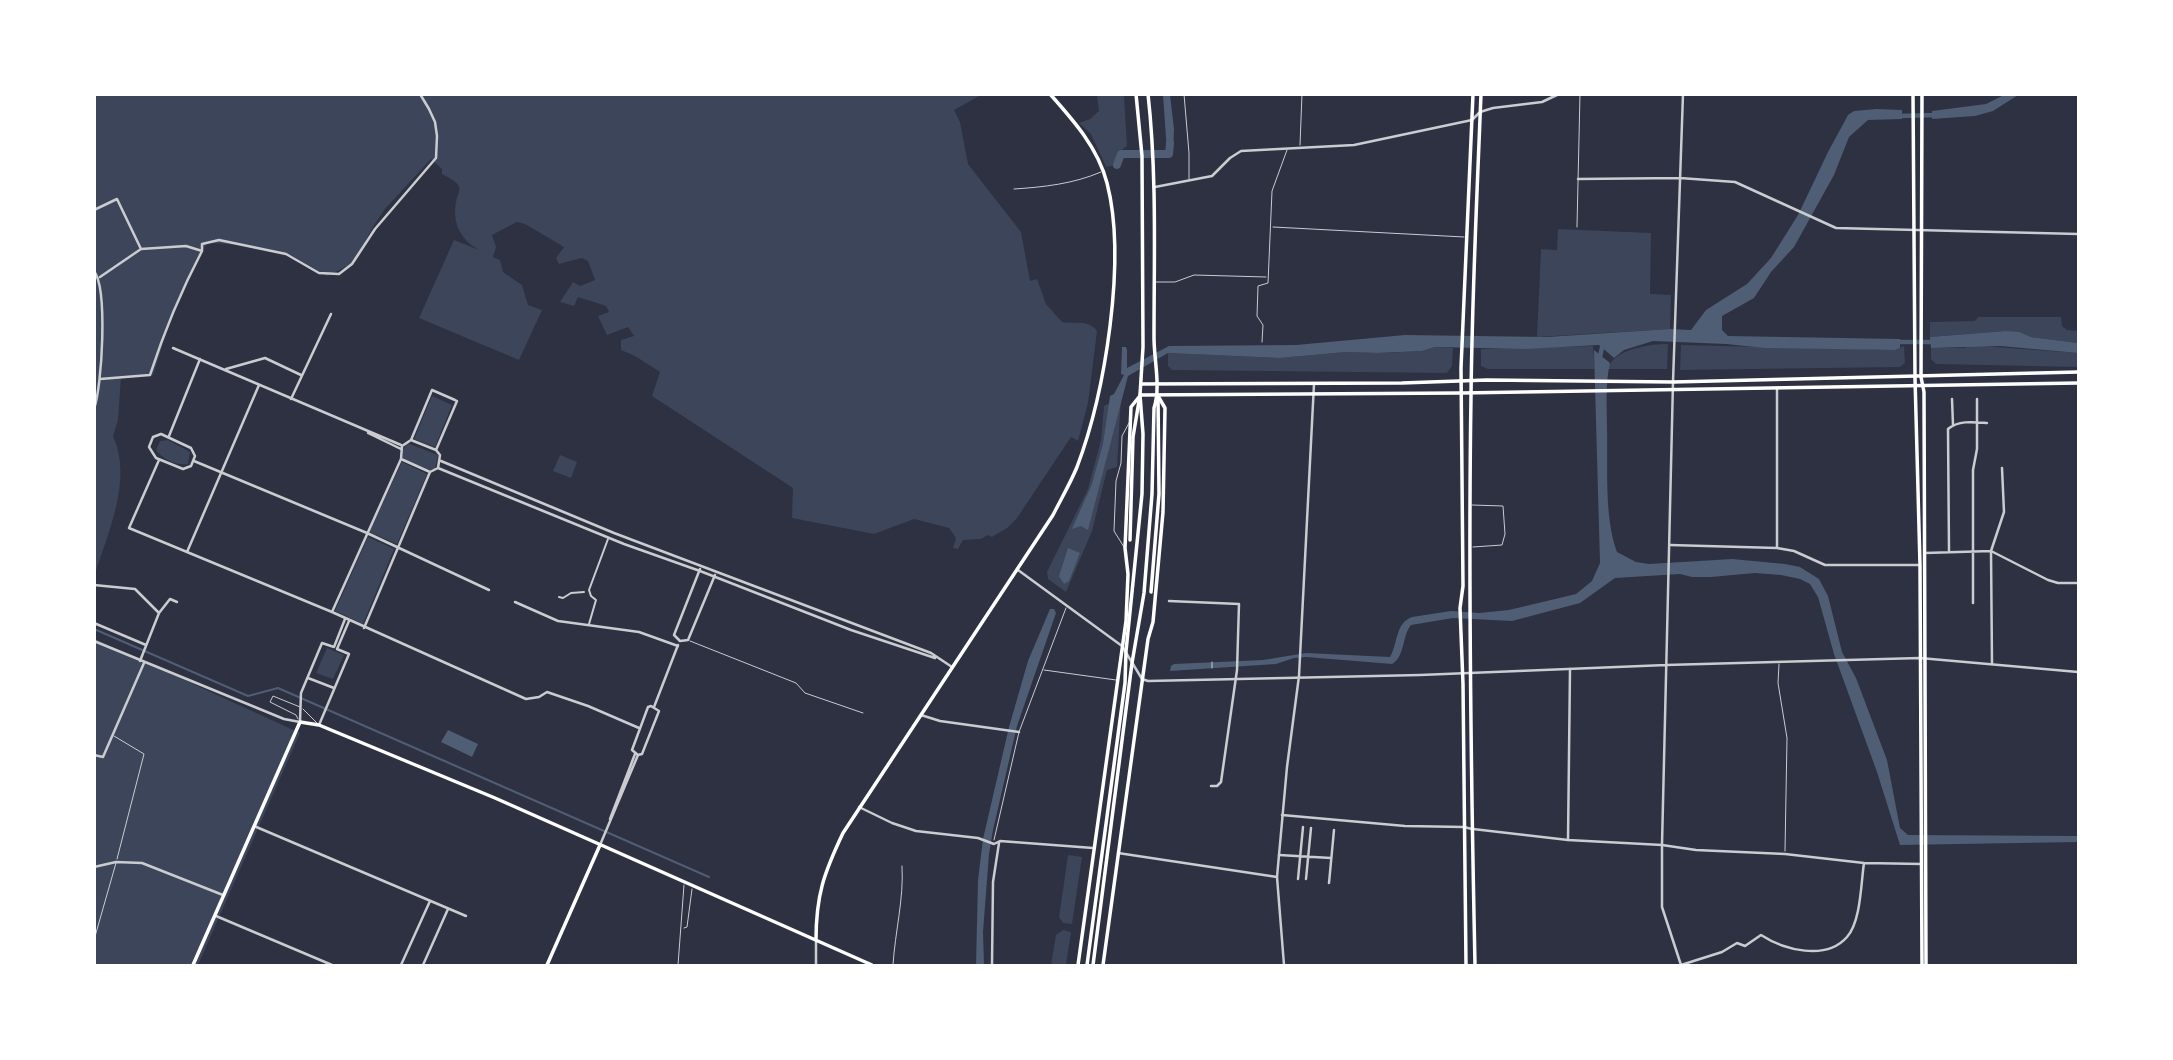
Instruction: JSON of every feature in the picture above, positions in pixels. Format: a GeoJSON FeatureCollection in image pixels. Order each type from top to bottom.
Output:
{"type":"FeatureCollection","features":[{"type":"Feature","properties":{"kind":"main road"},"geometry":{"type":"LineString","coordinates":[[816,940],[818,904],[825,870],[843,833],[1018,570],[1067,489],[1085,443],[1109,330],[1115,246],[1111,205],[1103,171],[1087,138],[1050,94]]}},
{"type":"Feature","properties":{"kind":"main road"},"geometry":{"type":"LineString","coordinates":[[1130,541],[1133,437],[1140,395],[1143,347],[1142,143],[1136,94]]}},
{"type":"Feature","properties":{"kind":"main road"},"geometry":{"type":"LineString","coordinates":[[1148,94],[1153,157],[1154,368],[1158,396],[1158,494],[1152,592]]}},
{"type":"Feature","properties":{"kind":"main road"},"geometry":{"type":"LineString","coordinates":[[1466,965],[1460,622],[1463,586],[1461,383],[1473,94]]}},
{"type":"Feature","properties":{"kind":"main road"},"geometry":{"type":"LineString","coordinates":[[1475,965],[1469,672],[1469,505],[1480,94]]}},
{"type":"Feature","properties":{"kind":"main road"},"geometry":{"type":"LineString","coordinates":[[1913,94],[1914,378],[1924,834]]}},
{"type":"Feature","properties":{"kind":"main road"},"geometry":{"type":"LineString","coordinates":[[1922,94],[1926,659],[1924,965]]}},
{"type":"Feature","properties":{"kind":"main road"},"geometry":{"type":"LineString","coordinates":[[1141,384],[1672,382],[2078,372]]}},
{"type":"Feature","properties":{"kind":"main road"},"geometry":{"type":"LineString","coordinates":[[1140,395],[1471,393],[2078,383]]}},
{"type":"Feature","properties":{"kind":"main road"},"geometry":{"type":"LineString","coordinates":[[1078,965],[1128,598],[1125,548],[1130,421],[1131,407],[1140,395]]}},
{"type":"Feature","properties":{"kind":"main road"},"geometry":{"type":"LineString","coordinates":[[1087,965],[1125,683],[1142,494],[1143,434],[1140,395]]}},
{"type":"Feature","properties":{"kind":"main road"},"geometry":{"type":"LineString","coordinates":[[1093,965],[1132,663],[1144,593],[1152,494],[1154,408],[1158,396]]}},
{"type":"Feature","properties":{"kind":"main road"},"geometry":{"type":"LineString","coordinates":[[1103,965],[1142,679],[1153,622],[1163,512],[1165,408],[1158,396]]}},
{"type":"Feature","properties":{"kind":"main road"},"geometry":{"type":"LineString","coordinates":[[193,965],[300,722],[319,725],[871,965]]}},
{"type":"Feature","properties":{"kind":"main road"},"geometry":{"type":"LineString","coordinates":[[547,965],[600,845]]}},
{"type":"Feature","properties":{"kind":"main road"},"geometry":{"type":"LineString","coordinates":[[1924,847],[1924,965]]}},
{"type":"Feature","properties":{"kind":"street"},"geometry":{"type":"LineString","coordinates":[[100,379],[150,375],[160,342],[202,251],[202,244],[219,240],[286,254],[319,273],[339,274],[352,264],[381,220],[436,158],[435,122],[420,94]]}},
{"type":"Feature","properties":{"kind":"street"},"geometry":{"type":"LineString","coordinates":[[1153,187],[1212,176],[1241,151],[1353,145],[1472,120],[1480,111],[1542,102],[1559,94]]}},
{"type":"Feature","properties":{"kind":"street"},"geometry":{"type":"LineString","coordinates":[[1683,94],[1672,382],[1662,845],[1662,907],[1681,965],[1722,952],[1737,943],[1745,946],[1761,935],[1772,943],[1807,951],[1821,951],[1835,944],[1847,937],[1852,927],[1857,912],[1864,863]]}},
{"type":"Feature","properties":{"kind":"street"},"geometry":{"type":"LineString","coordinates":[[1578,179],[1680,178],[1735,182],[1836,228],[2078,234]]}},
{"type":"Feature","properties":{"kind":"street"},"geometry":{"type":"LineString","coordinates":[[94,210],[117,199],[141,249]]}},
{"type":"Feature","properties":{"kind":"street"},"geometry":{"type":"LineString","coordinates":[[99,277],[141,249],[186,246],[202,251]]}},
{"type":"Feature","properties":{"kind":"street"},"geometry":{"type":"LineString","coordinates":[[94,271],[99,277],[102,302],[100,379],[94,409]]}},
{"type":"Feature","properties":{"kind":"street"},"geometry":{"type":"LineString","coordinates":[[290,399],[331,314]]}},
{"type":"Feature","properties":{"kind":"street"},"geometry":{"type":"LineString","coordinates":[[173,348],[402,447]]}},
{"type":"Feature","properties":{"kind":"street"},"geometry":{"type":"LineString","coordinates":[[223,370],[265,358],[301,375]]}},
{"type":"Feature","properties":{"kind":"street"},"geometry":{"type":"LineString","coordinates":[[169,436],[200,359]]}},
{"type":"Feature","properties":{"kind":"street"},"geometry":{"type":"LineString","coordinates":[[187,552],[258,384]]}},
{"type":"Feature","properties":{"kind":"street"},"geometry":{"type":"LineString","coordinates":[[1284,965],[1277,877],[1299,676],[1314,384]]}},
{"type":"Feature","properties":{"kind":"street"},"geometry":{"type":"LineString","coordinates":[[1777,388],[1777,548]]}},
{"type":"Feature","properties":{"kind":"street"},"geometry":{"type":"LineString","coordinates":[[331,612],[401,459],[402,447],[411,440],[432,390],[457,401],[436,450]]}},
{"type":"Feature","properties":{"kind":"street"},"geometry":{"type":"LineString","coordinates":[[1952,399],[1953,425]]}},
{"type":"Feature","properties":{"kind":"street"},"geometry":{"type":"LineString","coordinates":[[1973,603],[1973,470],[1977,399]]}},
{"type":"Feature","properties":{"kind":"street"},"geometry":{"type":"LineString","coordinates":[[1949,551],[1948,429],[1953,425],[1987,423]]}},
{"type":"Feature","properties":{"kind":"street"},"geometry":{"type":"LineString","coordinates":[[157,435],[169,436],[191,448],[195,456],[191,466],[183,469],[159,460],[150,453],[150,441],[157,435]]}},
{"type":"Feature","properties":{"kind":"street"},"geometry":{"type":"LineString","coordinates":[[364,628],[430,472],[438,468],[441,461],[436,450],[411,440]]}},
{"type":"Feature","properties":{"kind":"street"},"geometry":{"type":"LineString","coordinates":[[401,459],[430,472]]}},
{"type":"Feature","properties":{"kind":"street"},"geometry":{"type":"LineString","coordinates":[[159,460],[129,528],[331,612],[526,699],[539,697],[547,692],[639,728]]}},
{"type":"Feature","properties":{"kind":"street"},"geometry":{"type":"LineString","coordinates":[[194,461],[367,533],[489,590]]}},
{"type":"Feature","properties":{"kind":"street"},"geometry":{"type":"LineString","coordinates":[[441,461],[701,569],[714,577],[851,630],[935,658],[952,667]]}},
{"type":"Feature","properties":{"kind":"street"},"geometry":{"type":"LineString","coordinates":[[438,468],[608,538],[716,572],[931,653],[935,658]]}},
{"type":"Feature","properties":{"kind":"street"},"geometry":{"type":"LineString","coordinates":[[1992,664],[1990,551],[2004,512],[2002,468]]}},
{"type":"Feature","properties":{"kind":"street"},"geometry":{"type":"LineString","coordinates":[[589,625],[596,600],[590,596],[589,590],[608,538]]}},
{"type":"Feature","properties":{"kind":"street"},"geometry":{"type":"LineString","coordinates":[[1670,545],[1777,548],[1794,551],[1825,565],[1920,565]]}},
{"type":"Feature","properties":{"kind":"street"},"geometry":{"type":"LineString","coordinates":[[1925,553],[1990,551],[2048,580],[2078,583]]}},
{"type":"Feature","properties":{"kind":"street"},"geometry":{"type":"LineString","coordinates":[[680,641],[674,635],[701,569]]}},
{"type":"Feature","properties":{"kind":"street"},"geometry":{"type":"LineString","coordinates":[[1018,570],[1122,646],[1142,679],[1155,681],[1920,658],[2078,672]]}},
{"type":"Feature","properties":{"kind":"street"},"geometry":{"type":"LineString","coordinates":[[680,641],[688,640],[716,572]]}},
{"type":"Feature","properties":{"kind":"street"},"geometry":{"type":"LineString","coordinates":[[94,585],[135,589],[159,613]]}},
{"type":"Feature","properties":{"kind":"street"},"geometry":{"type":"LineString","coordinates":[[559,597],[584,592]]}},
{"type":"Feature","properties":{"kind":"street"},"geometry":{"type":"LineString","coordinates":[[94,755],[103,757],[159,613],[170,599],[177,602]]}},
{"type":"Feature","properties":{"kind":"street"},"geometry":{"type":"LineString","coordinates":[[1169,600],[1240,604],[1236,679],[1222,782],[1211,786]]}},
{"type":"Feature","properties":{"kind":"street"},"geometry":{"type":"LineString","coordinates":[[514,602],[558,621],[639,632],[678,646]]}},
{"type":"Feature","properties":{"kind":"street"},"geometry":{"type":"LineString","coordinates":[[335,648],[347,620]]}},
{"type":"Feature","properties":{"kind":"street"},"geometry":{"type":"LineString","coordinates":[[94,622],[148,644]]}},
{"type":"Feature","properties":{"kind":"street"},"geometry":{"type":"LineString","coordinates":[[94,641],[284,719],[300,722],[301,695],[322,643],[349,654],[319,725]]}},
{"type":"Feature","properties":{"kind":"street"},"geometry":{"type":"LineString","coordinates":[[654,707],[680,641]]}},
{"type":"Feature","properties":{"kind":"street"},"geometry":{"type":"LineString","coordinates":[[1568,839],[1570,669]]}},
{"type":"Feature","properties":{"kind":"street"},"geometry":{"type":"LineString","coordinates":[[308,678],[335,688]]}},
{"type":"Feature","properties":{"kind":"street"},"geometry":{"type":"LineString","coordinates":[[648,707],[654,707],[659,711],[642,754],[636,754],[632,750],[639,728],[648,707]]}},
{"type":"Feature","properties":{"kind":"street"},"geometry":{"type":"LineString","coordinates":[[921,715],[940,721],[1018,732]]}},
{"type":"Feature","properties":{"kind":"street"},"geometry":{"type":"LineString","coordinates":[[600,845],[636,754]]}},
{"type":"Feature","properties":{"kind":"street"},"geometry":{"type":"LineString","coordinates":[[859,807],[905,827],[978,838],[994,844],[1000,841],[1093,848]]}},
{"type":"Feature","properties":{"kind":"street"},"geometry":{"type":"LineString","coordinates":[[1282,815],[1405,826],[1464,827],[1568,839],[1696,850],[1785,854],[1864,863],[1922,864]]}},
{"type":"Feature","properties":{"kind":"street"},"geometry":{"type":"LineString","coordinates":[[254,826],[466,916]]}},
{"type":"Feature","properties":{"kind":"street"},"geometry":{"type":"LineString","coordinates":[[1298,879],[1303,827]]}},
{"type":"Feature","properties":{"kind":"street"},"geometry":{"type":"LineString","coordinates":[[1306,879],[1311,828]]}},
{"type":"Feature","properties":{"kind":"street"},"geometry":{"type":"LineString","coordinates":[[1329,883],[1334,830]]}},
{"type":"Feature","properties":{"kind":"street"},"geometry":{"type":"LineString","coordinates":[[992,965],[993,882],[1000,841]]}},
{"type":"Feature","properties":{"kind":"street"},"geometry":{"type":"LineString","coordinates":[[1118,853],[1277,877]]}},
{"type":"Feature","properties":{"kind":"street"},"geometry":{"type":"LineString","coordinates":[[1279,855],[1331,858]]}},
{"type":"Feature","properties":{"kind":"street"},"geometry":{"type":"LineString","coordinates":[[94,867],[116,862],[142,863],[223,895]]}},
{"type":"Feature","properties":{"kind":"street"},"geometry":{"type":"LineString","coordinates":[[401,965],[429,901]]}},
{"type":"Feature","properties":{"kind":"street"},"geometry":{"type":"LineString","coordinates":[[423,965],[449,909]]}},
{"type":"Feature","properties":{"kind":"street"},"geometry":{"type":"LineString","coordinates":[[215,915],[332,965]]}},
{"type":"Feature","properties":{"kind":"street"},"geometry":{"type":"LineString","coordinates":[[816,940],[816,965]]}},
{"type":"Feature","properties":{"kind":"lane"},"geometry":{"type":"LineString","coordinates":[[1184,94],[1189,153],[1188,181]]}},
{"type":"Feature","properties":{"kind":"lane"},"geometry":{"type":"LineString","coordinates":[[1299,147],[1302,94]]}},
{"type":"Feature","properties":{"kind":"lane"},"geometry":{"type":"LineString","coordinates":[[1577,227],[1580,94]]}},
{"type":"Feature","properties":{"kind":"lane"},"geometry":{"type":"LineString","coordinates":[[1262,342],[1263,325],[1257,316],[1258,286],[1268,283],[1272,191],[1288,148]]}},
{"type":"Feature","properties":{"kind":"lane"},"geometry":{"type":"LineString","coordinates":[[1014,189],[1085,179],[1103,171]]}},
{"type":"Feature","properties":{"kind":"lane"},"geometry":{"type":"LineString","coordinates":[[1271,226],[1467,237]]}},
{"type":"Feature","properties":{"kind":"lane"},"geometry":{"type":"LineString","coordinates":[[1154,282],[1175,282],[1194,275],[1268,278]]}},
{"type":"Feature","properties":{"kind":"lane"},"geometry":{"type":"LineString","coordinates":[[1125,548],[1114,531],[1116,481],[1121,463],[1122,436],[1130,421]]}},
{"type":"Feature","properties":{"kind":"lane"},"geometry":{"type":"LineString","coordinates":[[1469,505],[1503,506],[1505,534],[1502,545],[1469,547]]}},
{"type":"Feature","properties":{"kind":"lane"},"geometry":{"type":"LineString","coordinates":[[994,844],[1018,732],[1066,606]]}},
{"type":"Feature","properties":{"kind":"lane"},"geometry":{"type":"LineString","coordinates":[[688,640],[796,683],[805,693],[863,713]]}},
{"type":"Feature","properties":{"kind":"lane"},"geometry":{"type":"LineString","coordinates":[[1212,662],[1212,668]]}},
{"type":"Feature","properties":{"kind":"lane"},"geometry":{"type":"LineString","coordinates":[[1779,662],[1778,683],[1787,738],[1785,854]]}},
{"type":"Feature","properties":{"kind":"lane"},"geometry":{"type":"LineString","coordinates":[[1042,670],[1117,681]]}},
{"type":"Feature","properties":{"kind":"lane"},"geometry":{"type":"LineString","coordinates":[[300,722],[296,715],[271,702],[273,696],[300,707],[319,725]]}},
{"type":"Feature","properties":{"kind":"lane"},"geometry":{"type":"LineString","coordinates":[[94,940],[144,754],[112,735]]}},
{"type":"Feature","properties":{"kind":"lane"},"geometry":{"type":"LineString","coordinates":[[893,965],[897,918],[903,895],[902,866]]}},
{"type":"Feature","properties":{"kind":"lane"},"geometry":{"type":"LineString","coordinates":[[678,965],[684,882]]}},
{"type":"Feature","properties":{"kind":"lane"},"geometry":{"type":"LineString","coordinates":[[682,929],[687,927],[692,886]]}},
{"type":"Feature","properties":{"kind":"shaded area"},"geometry":{"type":"Polygon","coordinates":[[[94,95],[981,95],[954,110],[960,122],[968,164],[1021,232],[1030,281],[1037,279],[1046,304],[1062,322],[1085,323],[1097,331],[1088,403],[1078,441],[1071,437],[1017,518],[1007,528],[992,537],[988,535],[981,539],[963,540],[958,549],[953,548],[956,538],[949,528],[914,519],[874,534],[792,518],[793,488],[652,396],[660,372],[621,350],[621,340],[634,336],[628,327],[607,335],[598,316],[609,312],[606,306],[578,297],[574,306],[560,302],[573,282],[580,286],[595,280],[588,261],[582,258],[559,264],[556,258],[564,247],[525,224],[517,222],[492,235],[496,247],[493,257],[500,260],[503,272],[522,285],[528,305],[542,310],[519,360],[419,318],[454,240],[479,250],[466,240],[458,228],[455,206],[458,185],[442,174],[442,169],[431,159],[385,209],[353,263],[327,276],[291,255],[243,245],[209,243],[205,246],[170,322],[153,375],[121,377],[118,420],[113,436],[119,453],[120,488],[95,574],[94,95]]]}},
{"type":"Feature","properties":{"kind":"shaded area"},"geometry":{"type":"Polygon","coordinates":[[[1097,95],[1124,95],[1127,146],[1119,152],[1115,165],[1106,167],[1091,134],[1079,123],[1090,119],[1099,111],[1097,95]]]}},
{"type":"Feature","properties":{"kind":"shaded area"},"geometry":{"type":"Polygon","coordinates":[[[1163,95],[1170,95],[1174,129],[1173,153],[1167,152],[1163,95]]]}},
{"type":"Feature","properties":{"kind":"shaded area"},"geometry":{"type":"Polygon","coordinates":[[[2004,95],[2018,95],[1993,111],[1975,116],[1932,119],[1932,111],[1986,104],[2004,95]]]}},
{"type":"Feature","properties":{"kind":"shaded area"},"geometry":{"type":"Polygon","coordinates":[[[1902,110],[1902,119],[1868,120],[1849,137],[1834,175],[1794,247],[1771,272],[1754,298],[1722,316],[1722,330],[1728,336],[1900,339],[1900,348],[1765,348],[1653,341],[1624,350],[1614,358],[1599,345],[1526,349],[1435,347],[1422,351],[1346,352],[1280,358],[1168,353],[1128,376],[1088,530],[1081,526],[1072,529],[1092,484],[1103,444],[1110,396],[1114,394],[1124,375],[1121,374],[1122,347],[1127,350],[1127,368],[1169,346],[1296,345],[1405,335],[1547,337],[1691,330],[1706,310],[1747,284],[1771,258],[1798,215],[1848,115],[1854,111],[1902,110]]]}},
{"type":"Feature","properties":{"kind":"shaded area"},"geometry":{"type":"Polygon","coordinates":[[[1558,229],[1651,233],[1650,294],[1671,295],[1670,329],[1537,337],[1541,249],[1557,250],[1558,229]]]}},
{"type":"Feature","properties":{"kind":"shaded area"},"geometry":{"type":"Polygon","coordinates":[[[1978,317],[2061,317],[2062,326],[2067,330],[2078,331],[2078,343],[2005,331],[1930,337],[1930,322],[1975,321],[1978,317]]]}},
{"type":"Feature","properties":{"kind":"shaded area"},"geometry":{"type":"Polygon","coordinates":[[[2005,331],[2078,343],[2078,353],[2000,346],[1931,348],[1930,337],[2005,331]]]}},
{"type":"Feature","properties":{"kind":"shaded area"},"geometry":{"type":"Polygon","coordinates":[[[1668,344],[1667,369],[1608,369],[1611,362],[1624,352],[1668,344]]]}},
{"type":"Feature","properties":{"kind":"shaded area"},"geometry":{"type":"Polygon","coordinates":[[[1681,345],[1895,350],[1904,346],[1905,363],[1900,367],[1680,370],[1681,345]]]}},
{"type":"Feature","properties":{"kind":"shaded area"},"geometry":{"type":"Polygon","coordinates":[[[1968,345],[2078,353],[2078,367],[1936,364],[1931,359],[1931,348],[1965,348],[1968,345]]]}},
{"type":"Feature","properties":{"kind":"shaded area"},"geometry":{"type":"Polygon","coordinates":[[[1593,346],[1595,369],[1488,369],[1481,366],[1481,349],[1593,346]]]}},
{"type":"Feature","properties":{"kind":"shaded area"},"geometry":{"type":"Polygon","coordinates":[[[1435,347],[1453,348],[1452,366],[1447,373],[1172,370],[1168,366],[1168,353],[1280,358],[1346,352],[1422,351],[1435,347]]]}},
{"type":"Feature","properties":{"kind":"shaded area"},"geometry":{"type":"Polygon","coordinates":[[[1594,350],[1610,363],[1607,379],[1608,491],[1610,523],[1617,552],[1636,562],[1649,564],[1732,559],[1800,567],[1819,579],[1828,596],[1842,652],[1856,678],[1887,760],[1900,828],[1908,835],[2078,836],[2078,842],[1900,845],[1877,772],[1834,654],[1818,597],[1810,584],[1781,575],[1755,573],[1692,577],[1680,574],[1615,578],[1580,603],[1512,621],[1453,618],[1411,625],[1399,656],[1392,664],[1306,657],[1276,664],[1170,671],[1174,664],[1263,660],[1306,653],[1390,657],[1400,629],[1412,617],[1451,611],[1479,613],[1509,610],[1576,594],[1592,581],[1600,563],[1594,350]]]}},
{"type":"Feature","properties":{"kind":"shaded area"},"geometry":{"type":"Polygon","coordinates":[[[432,396],[452,405],[435,447],[414,439],[432,396]]]}},
{"type":"Feature","properties":{"kind":"shaded area"},"geometry":{"type":"Polygon","coordinates":[[[1121,397],[1117,467],[1107,470],[1092,531],[1066,592],[1048,579],[1047,572],[1088,489],[1101,440],[1104,406],[1121,397]]]}},
{"type":"Feature","properties":{"kind":"shaded area"},"geometry":{"type":"Polygon","coordinates":[[[168,440],[190,452],[188,464],[175,463],[156,450],[160,441],[168,440]]]}},
{"type":"Feature","properties":{"kind":"shaded area"},"geometry":{"type":"Polygon","coordinates":[[[407,443],[438,455],[435,469],[430,470],[402,459],[407,443]]]}},
{"type":"Feature","properties":{"kind":"shaded area"},"geometry":{"type":"Polygon","coordinates":[[[560,455],[577,462],[571,478],[553,471],[560,455]]]}},
{"type":"Feature","properties":{"kind":"shaded area"},"geometry":{"type":"Polygon","coordinates":[[[402,462],[427,474],[397,544],[369,532],[402,462]]]}},
{"type":"Feature","properties":{"kind":"shaded area"},"geometry":{"type":"Polygon","coordinates":[[[368,537],[394,549],[363,624],[335,611],[368,537]]]}},
{"type":"Feature","properties":{"kind":"shaded area"},"geometry":{"type":"Polygon","coordinates":[[[1068,548],[1080,553],[1069,581],[1064,584],[1059,576],[1068,548]]]}},
{"type":"Feature","properties":{"kind":"shaded area"},"geometry":{"type":"Polygon","coordinates":[[[1050,609],[1054,609],[1056,613],[1017,726],[993,830],[983,932],[984,965],[976,965],[978,880],[983,839],[1009,727],[1028,661],[1050,609]]]}},
{"type":"Feature","properties":{"kind":"shaded area"},"geometry":{"type":"Polygon","coordinates":[[[95,639],[300,733],[198,965],[95,965],[95,639]]]}},
{"type":"Feature","properties":{"kind":"shaded area"},"geometry":{"type":"Polygon","coordinates":[[[327,648],[344,655],[333,679],[316,673],[327,648]]]}},
{"type":"Feature","properties":{"kind":"shaded area"},"geometry":{"type":"Polygon","coordinates":[[[448,730],[478,744],[472,757],[441,742],[448,730]]]}},
{"type":"Feature","properties":{"kind":"shaded area"},"geometry":{"type":"Polygon","coordinates":[[[1068,855],[1082,857],[1072,924],[1063,923],[1059,917],[1068,855]]]}},
{"type":"Feature","properties":{"kind":"shaded area"},"geometry":{"type":"Polygon","coordinates":[[[1063,930],[1071,932],[1066,965],[1051,965],[1056,935],[1063,930]]]}},
{"type":"Feature","properties":{"kind":"waterway"},"geometry":{"type":"LineString","coordinates":[[1898,116],[1938,115]]}},
{"type":"Feature","properties":{"kind":"waterway"},"geometry":{"type":"LineString","coordinates":[[1117,165],[1121,154],[1169,154],[1170,143]]}},
{"type":"Feature","properties":{"kind":"waterway"},"geometry":{"type":"LineString","coordinates":[[1894,342],[1934,342]]}},
{"type":"Feature","properties":{"kind":"waterway"},"geometry":{"type":"LineString","coordinates":[[1599,361],[1603,343]]}},
{"type":"Feature","properties":{"kind":"waterway"},"geometry":{"type":"LineString","coordinates":[[94,629],[248,696],[278,688],[709,877]]}}]}
